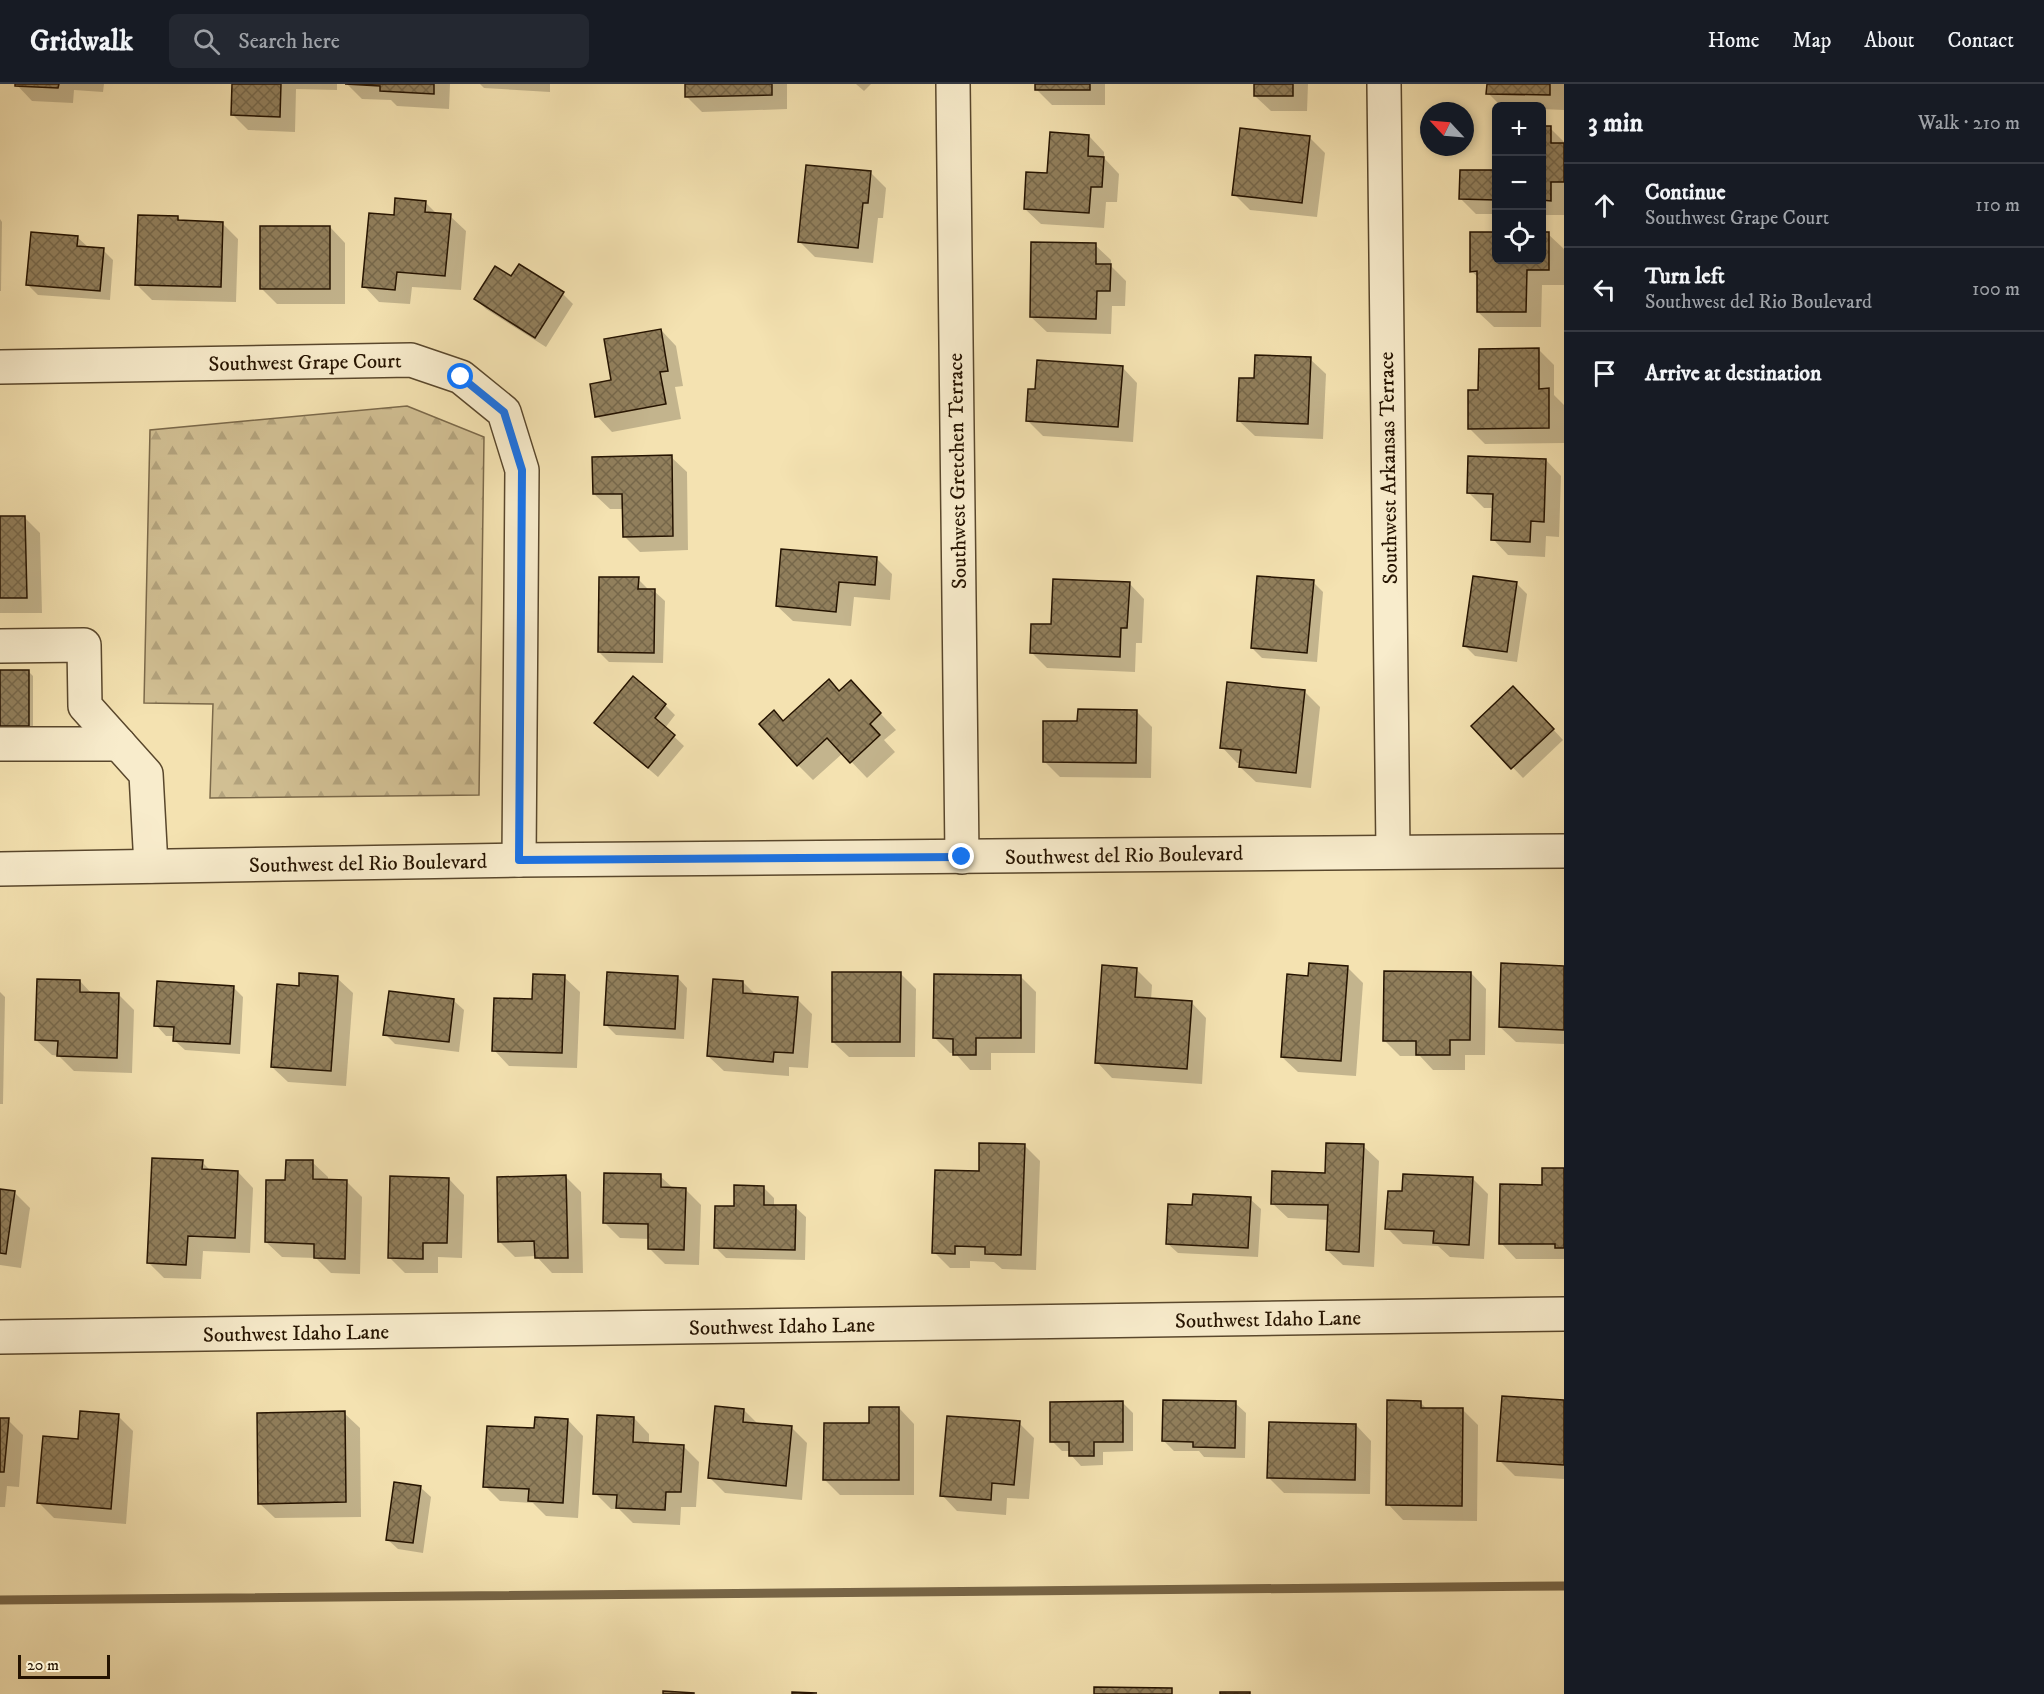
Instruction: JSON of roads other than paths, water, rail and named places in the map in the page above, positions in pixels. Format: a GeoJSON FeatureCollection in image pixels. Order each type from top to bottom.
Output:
{"type":"FeatureCollection","features":[{"type":"Feature","properties":{"kind":"street","name":"Southwest Gretchen Terrace"},"geometry":{"type":"LineString","coordinates":[[952,84],[962,857]]}},
{"type":"Feature","properties":{"kind":"street","name":"Southwest Arkansas Terrace"},"geometry":{"type":"LineString","coordinates":[[1383,84],[1393,852]]}},
{"type":"Feature","properties":{"kind":"street","name":"Southwest Grape Court"},"geometry":{"type":"LineString","coordinates":[[0,367],[411,360],[461,377],[504,412],[522,470],[519,860]]}},
{"type":"Feature","properties":{"kind":"street"},"geometry":{"type":"LineString","coordinates":[[0,646],[84,645],[85,706],[146,774],[151,866]]}},
{"type":"Feature","properties":{"kind":"street"},"geometry":{"type":"LineString","coordinates":[[0,744],[119,744]]}},
{"type":"Feature","properties":{"kind":"street","name":"Southwest del Rio Boulevard"},"geometry":{"type":"LineString","coordinates":[[0,869],[519,860],[1564,851]]}},
{"type":"Feature","properties":{"kind":"street","name":"Southwest Idaho Lane"},"geometry":{"type":"LineString","coordinates":[[0,1337],[1564,1314]]}},
{"type":"Feature","properties":{"kind":"waterway"},"geometry":{"type":"LineString","coordinates":[[0,1600],[1564,1586]]}}]}
